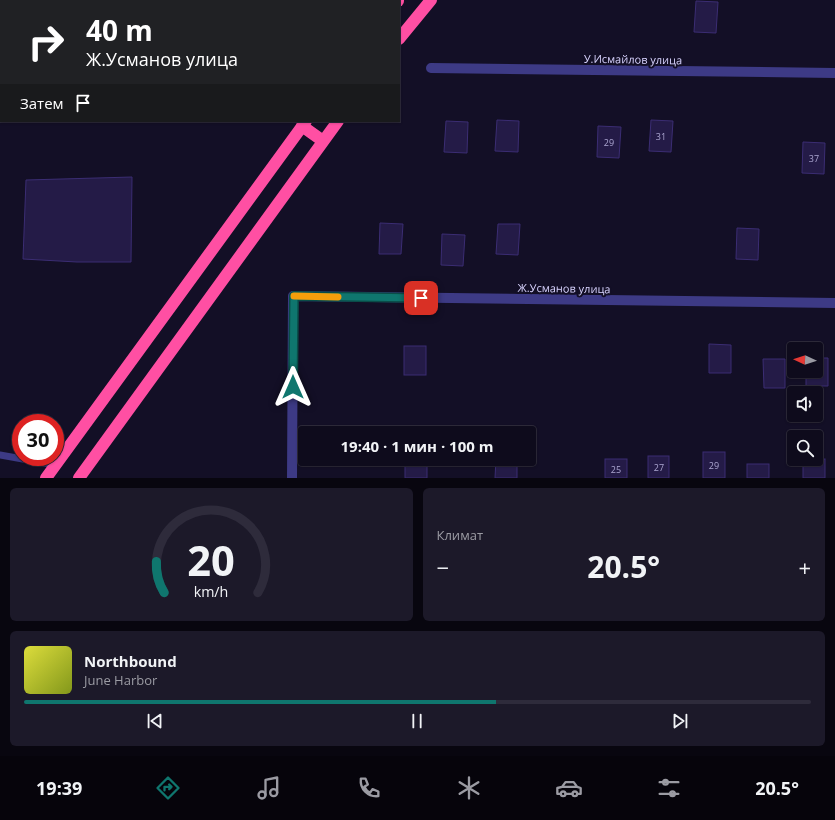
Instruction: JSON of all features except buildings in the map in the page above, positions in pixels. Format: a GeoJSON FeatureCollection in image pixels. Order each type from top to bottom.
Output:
{"type":"FeatureCollection","features":[{"type":"Feature","properties":{"kind":"highway"},"geometry":{"type":"LineString","coordinates":[[400,38],[431,0]]}},
{"type":"Feature","properties":{"kind":"highway"},"geometry":{"type":"LineString","coordinates":[[79,478],[337,122]]}},
{"type":"Feature","properties":{"kind":"highway"},"geometry":{"type":"LineString","coordinates":[[64,454],[304,124],[323,141]]}},
{"type":"Feature","properties":{"kind":"highway"},"geometry":{"type":"LineString","coordinates":[[46,478],[55,466]]}},
{"type":"Feature","properties":{"kind":"street","name":"У.Исмайлов улица"},"geometry":{"type":"LineString","coordinates":[[431,68],[835,73]]}},
{"type":"Feature","properties":{"kind":"street","name":"Ж.Усманов улица"},"geometry":{"type":"LineString","coordinates":[[292,478],[294,296],[835,303]]}},
{"type":"Feature","properties":{"kind":"lane"},"geometry":{"type":"LineString","coordinates":[[0,455],[12,457]]}},
{"type":"Feature","properties":{"kind":"slow traffic"},"geometry":{"type":"LineString","coordinates":[[294,296],[338,297]]}},
{"type":"Feature","properties":{"kind":"route"},"geometry":{"type":"LineString","coordinates":[[293,387],[294,296],[421,298]]}}]}
